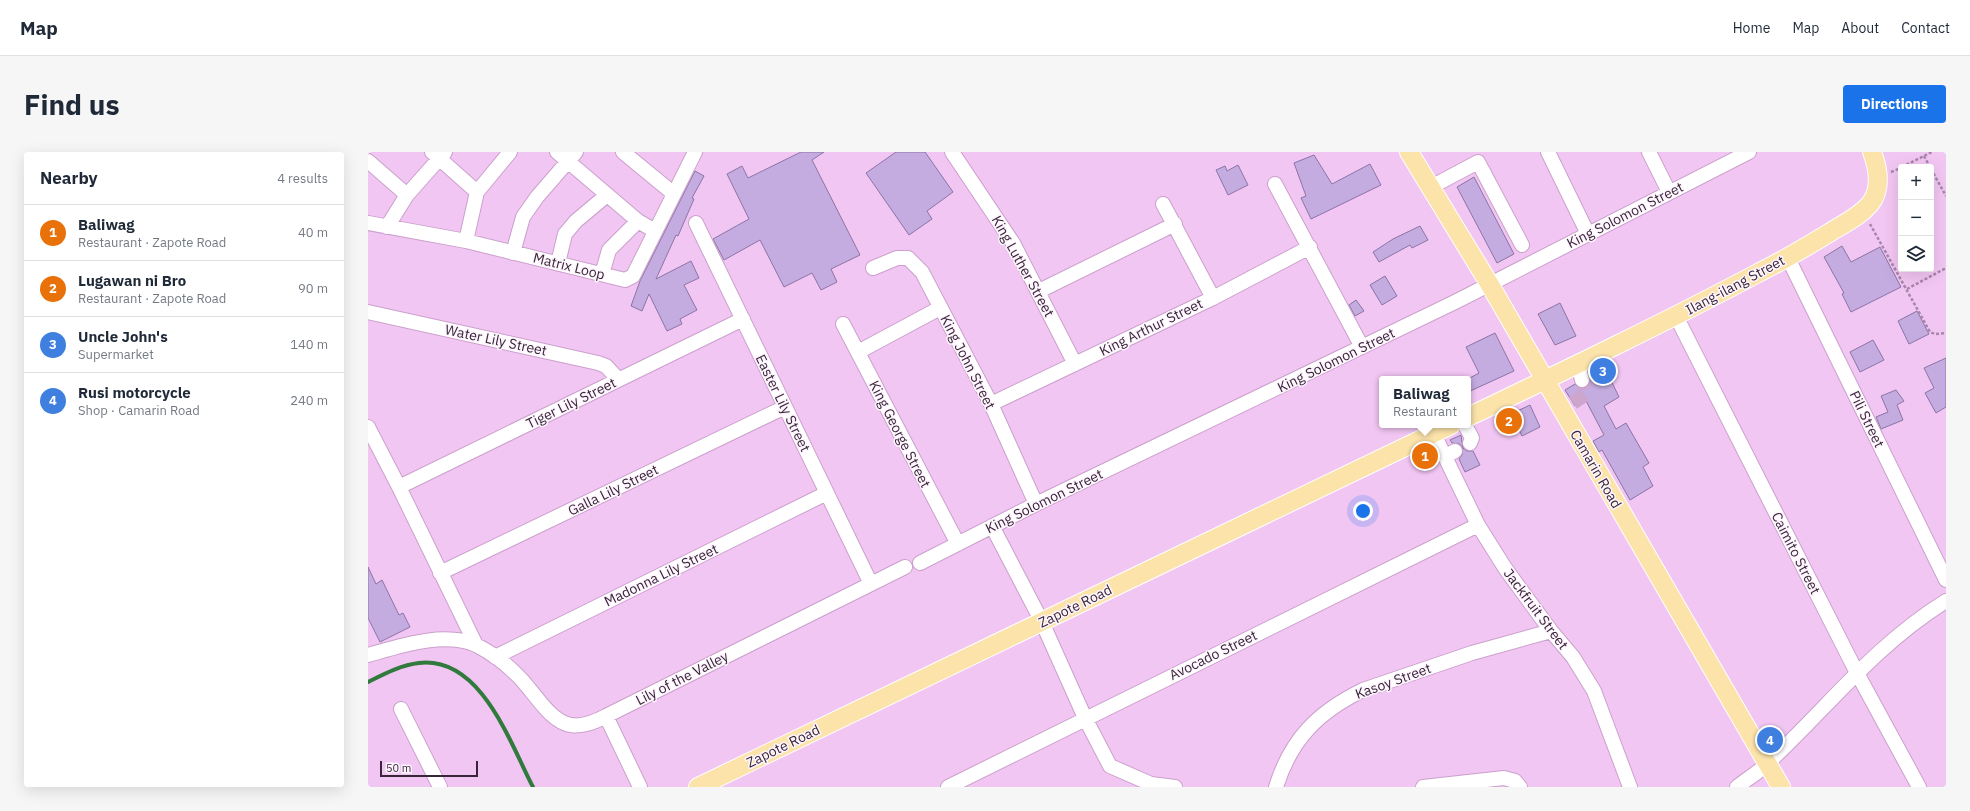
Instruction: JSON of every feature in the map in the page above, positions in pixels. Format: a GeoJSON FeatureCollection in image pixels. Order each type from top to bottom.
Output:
{"type":"FeatureCollection","features":[{"type":"Feature","properties":{"kind":"main road","name":"Camarin Road"},"geometry":{"type":"LineString","coordinates":[[1409,152],[1490,285],[1545,380],[1568,408],[1781,787]]}},
{"type":"Feature","properties":{"kind":"main road","name":"Ilang-ilang Street"},"geometry":{"type":"LineString","coordinates":[[1545,380],[1580,372],[1676,316],[1788,258],[1855,218],[1871,203],[1876,192],[1878,179],[1877,166],[1872,152]]}},
{"type":"Feature","properties":{"kind":"main road"},"geometry":{"type":"LineString","coordinates":[[1471,416],[1545,380]]}},
{"type":"Feature","properties":{"kind":"main road","name":"Zapote Road"},"geometry":{"type":"LineString","coordinates":[[698,787],[1445,428]]}},
{"type":"Feature","properties":{"kind":"street"},"geometry":{"type":"LineString","coordinates":[[466,240],[477,192],[510,152]]}},
{"type":"Feature","properties":{"kind":"street"},"geometry":{"type":"LineString","coordinates":[[557,152],[572,157],[607,195],[638,221],[656,231]]}},
{"type":"Feature","properties":{"kind":"street"},"geometry":{"type":"LineString","coordinates":[[623,152],[674,194]]}},
{"type":"Feature","properties":{"kind":"street","name":"Matrix Loop"},"geometry":{"type":"LineString","coordinates":[[368,223],[466,240],[625,280],[633,276],[695,152]]}},
{"type":"Feature","properties":{"kind":"street","name":"King Luther Street"},"geometry":{"type":"LineString","coordinates":[[952,152],[1013,243],[1039,291],[1075,364]]}},
{"type":"Feature","properties":{"kind":"street"},"geometry":{"type":"LineString","coordinates":[[1548,152],[1588,234]]}},
{"type":"Feature","properties":{"kind":"street"},"geometry":{"type":"LineString","coordinates":[[1649,152],[1669,192]]}},
{"type":"Feature","properties":{"kind":"street","name":"King Solomon Street"},"geometry":{"type":"LineString","coordinates":[[920,563],[1036,504],[1490,285],[1748,152]]}},
{"type":"Feature","properties":{"kind":"street"},"geometry":{"type":"LineString","coordinates":[[387,227],[407,195],[439,154],[477,192]]}},
{"type":"Feature","properties":{"kind":"street"},"geometry":{"type":"LineString","coordinates":[[513,253],[523,217],[537,196],[572,157]]}},
{"type":"Feature","properties":{"kind":"street"},"geometry":{"type":"LineString","coordinates":[[368,161],[407,195]]}},
{"type":"Feature","properties":{"kind":"street"},"geometry":{"type":"LineString","coordinates":[[1431,187],[1478,162],[1522,246]]}},
{"type":"Feature","properties":{"kind":"street"},"geometry":{"type":"LineString","coordinates":[[1275,184],[1310,247],[1362,347]]}},
{"type":"Feature","properties":{"kind":"street"},"geometry":{"type":"LineString","coordinates":[[558,263],[565,234],[576,221],[607,195]]}},
{"type":"Feature","properties":{"kind":"street"},"geometry":{"type":"LineString","coordinates":[[1164,204],[1213,298]]}},
{"type":"Feature","properties":{"kind":"street"},"geometry":{"type":"LineString","coordinates":[[602,274],[609,250],[638,221]]}},
{"type":"Feature","properties":{"kind":"street","name":"Easter Lily Street"},"geometry":{"type":"LineString","coordinates":[[696,223],[871,584]]}},
{"type":"Feature","properties":{"kind":"street"},"geometry":{"type":"LineString","coordinates":[[1039,291],[1175,224]]}},
{"type":"Feature","properties":{"kind":"street","name":"King Arthur Street"},"geometry":{"type":"LineString","coordinates":[[990,404],[1213,298],[1310,247]]}},
{"type":"Feature","properties":{"kind":"street","name":"King John Street"},"geometry":{"type":"LineString","coordinates":[[873,268],[898,258],[908,258],[922,272],[990,404],[1036,504]]}},
{"type":"Feature","properties":{"kind":"street","name":"Pili Street"},"geometry":{"type":"LineString","coordinates":[[1788,258],[1946,580]]}},
{"type":"Feature","properties":{"kind":"street"},"geometry":{"type":"LineString","coordinates":[[858,352],[940,308]]}},
{"type":"Feature","properties":{"kind":"street","name":"Water Lily Street"},"geometry":{"type":"LineString","coordinates":[[368,312],[598,363],[606,366],[618,379]]}},
{"type":"Feature","properties":{"kind":"street","name":"Caimito Street"},"geometry":{"type":"LineString","coordinates":[[1676,316],[1857,672],[1919,787]]}},
{"type":"Feature","properties":{"kind":"street","name":"Tiger Lily Street"},"geometry":{"type":"LineString","coordinates":[[399,487],[743,319]]}},
{"type":"Feature","properties":{"kind":"street","name":"King George Street"},"geometry":{"type":"LineString","coordinates":[[843,324],[958,544]]}},
{"type":"Feature","properties":{"kind":"street","name":"Galla Lily Street"},"geometry":{"type":"LineString","coordinates":[[440,573],[785,407]]}},
{"type":"Feature","properties":{"kind":"street"},"geometry":{"type":"LineString","coordinates":[[368,427],[476,645]]}},
{"type":"Feature","properties":{"kind":"street"},"geometry":{"type":"LineString","coordinates":[[1467,428],[1472,438],[1470,444]]}},
{"type":"Feature","properties":{"kind":"street","name":"Jackfruit Street"},"geometry":{"type":"LineString","coordinates":[[1434,434],[1450,454],[1478,525],[1505,568],[1551,632],[1573,657],[1594,691],[1630,787]]}},
{"type":"Feature","properties":{"kind":"street","name":"Madonna Lily Street"},"geometry":{"type":"LineString","coordinates":[[496,657],[827,493]]}},
{"type":"Feature","properties":{"kind":"street","name":"Avocado Street"},"geometry":{"type":"LineString","coordinates":[[948,787],[1478,525]]}},
{"type":"Feature","properties":{"kind":"street"},"geometry":{"type":"LineString","coordinates":[[992,526],[1042,622],[1085,718],[1110,766],[1151,784],[1175,787]]}},
{"type":"Feature","properties":{"kind":"street","name":"Lily of the Valley"},"geometry":{"type":"LineString","coordinates":[[476,645],[496,657],[517,674],[550,714],[560,722],[570,725],[582,725],[606,716],[905,567]]}},
{"type":"Feature","properties":{"kind":"street"},"geometry":{"type":"LineString","coordinates":[[1737,787],[1768,764],[1857,672],[1909,627],[1946,601]]}},
{"type":"Feature","properties":{"kind":"street","name":"Kasoy Street"},"geometry":{"type":"LineString","coordinates":[[1276,787],[1287,758],[1296,742],[1314,723],[1348,698],[1363,690],[1472,653],[1551,632]]}},
{"type":"Feature","properties":{"kind":"street"},"geometry":{"type":"LineString","coordinates":[[369,652],[435,641],[455,640],[476,645]]}},
{"type":"Feature","properties":{"kind":"street"},"geometry":{"type":"LineString","coordinates":[[401,708],[440,787]]}},
{"type":"Feature","properties":{"kind":"street"},"geometry":{"type":"LineString","coordinates":[[606,716],[640,787]]}},
{"type":"Feature","properties":{"kind":"street"},"geometry":{"type":"LineString","coordinates":[[1423,787],[1504,778],[1515,781],[1520,787]]}},
{"type":"Feature","properties":{"kind":"path"},"geometry":{"type":"LineString","coordinates":[[1908,164],[1932,152]]}},
{"type":"Feature","properties":{"kind":"path"},"geometry":{"type":"LineString","coordinates":[[1924,156],[1929,164]]}},
{"type":"Feature","properties":{"kind":"path"},"geometry":{"type":"LineString","coordinates":[[1934,174],[1946,196]]}},
{"type":"Feature","properties":{"kind":"path"},"geometry":{"type":"LineString","coordinates":[[1863,211],[1930,332],[1935,334],[1946,333]]}},
{"type":"Feature","properties":{"kind":"path"},"geometry":{"type":"LineString","coordinates":[[1906,288],[1946,268]]}},
{"type":"Feature","properties":{"kind":"building"},"geometry":{"type":"Polygon","coordinates":[[[801,152],[824,152],[812,160],[860,255],[831,269],[837,282],[821,290],[812,273],[784,287],[760,240],[724,260],[713,239],[749,219],[727,174],[742,166],[748,178],[801,152]]]}},
{"type":"Feature","properties":{"kind":"building"},"geometry":{"type":"Polygon","coordinates":[[[896,152],[925,152],[953,192],[927,211],[932,219],[909,235],[866,173],[896,152]]]}},
{"type":"Feature","properties":{"kind":"building"},"geometry":{"type":"Polygon","coordinates":[[[1314,155],[1332,184],[1370,164],[1381,185],[1311,219],[1301,198],[1306,196],[1294,163],[1314,155]]]}},
{"type":"Feature","properties":{"kind":"building"},"geometry":{"type":"Polygon","coordinates":[[[1238,165],[1248,185],[1228,195],[1216,170],[1225,166],[1227,171],[1238,165]]]}},
{"type":"Feature","properties":{"kind":"building"},"geometry":{"type":"Polygon","coordinates":[[[695,171],[704,176],[692,198],[694,199],[678,236],[676,235],[656,279],[691,261],[699,278],[684,285],[697,310],[680,319],[682,324],[667,331],[649,294],[642,311],[631,306],[640,281],[695,171]]]}},
{"type":"Feature","properties":{"kind":"building"},"geometry":{"type":"Polygon","coordinates":[[[1474,177],[1514,254],[1497,263],[1457,187],[1474,177]]]}},
{"type":"Feature","properties":{"kind":"building"},"geometry":{"type":"Polygon","coordinates":[[[1420,226],[1428,240],[1412,248],[1410,245],[1379,262],[1373,252],[1393,239],[1420,226]]]}},
{"type":"Feature","properties":{"kind":"building"},"geometry":{"type":"Polygon","coordinates":[[[1842,246],[1851,262],[1880,247],[1901,287],[1851,312],[1842,294],[1844,293],[1824,257],[1842,246]]]}},
{"type":"Feature","properties":{"kind":"building"},"geometry":{"type":"Polygon","coordinates":[[[1385,276],[1397,296],[1382,305],[1370,285],[1385,276]]]}},
{"type":"Feature","properties":{"kind":"building"},"geometry":{"type":"Polygon","coordinates":[[[1356,300],[1364,311],[1355,316],[1349,305],[1356,300]]]}},
{"type":"Feature","properties":{"kind":"building"},"geometry":{"type":"Polygon","coordinates":[[[1560,303],[1576,336],[1555,345],[1538,314],[1560,303]]]}},
{"type":"Feature","properties":{"kind":"building"},"geometry":{"type":"Polygon","coordinates":[[[1917,311],[1929,334],[1909,344],[1898,321],[1917,311]]]}},
{"type":"Feature","properties":{"kind":"building"},"geometry":{"type":"Polygon","coordinates":[[[1495,333],[1514,371],[1471,391],[1471,377],[1479,373],[1466,347],[1495,333]]]}},
{"type":"Feature","properties":{"kind":"building"},"geometry":{"type":"Polygon","coordinates":[[[1873,340],[1884,360],[1860,372],[1850,352],[1873,340]]]}},
{"type":"Feature","properties":{"kind":"building"},"geometry":{"type":"Polygon","coordinates":[[[1946,358],[1946,407],[1936,413],[1925,393],[1934,388],[1924,368],[1946,358]]]}},
{"type":"Feature","properties":{"kind":"building"},"geometry":{"type":"Polygon","coordinates":[[[1604,366],[1619,397],[1604,406],[1616,429],[1626,423],[1649,463],[1643,467],[1653,486],[1630,500],[1602,450],[1599,452],[1593,441],[1604,435],[1585,399],[1575,406],[1565,390],[1575,384],[1580,388],[1588,386],[1590,382],[1589,375],[1604,366]]]}},
{"type":"Feature","properties":{"kind":"building"},"geometry":{"type":"Polygon","coordinates":[[[1896,390],[1904,401],[1897,405],[1903,420],[1881,429],[1876,417],[1888,412],[1881,396],[1896,390]]]}},
{"type":"Feature","properties":{"kind":"building"},"geometry":{"type":"Polygon","coordinates":[[[1530,405],[1540,427],[1522,436],[1511,414],[1530,405]]]}},
{"type":"Feature","properties":{"kind":"building"},"geometry":{"type":"Polygon","coordinates":[[[1461,435],[1463,447],[1459,444],[1452,443],[1450,440],[1461,435]]]}},
{"type":"Feature","properties":{"kind":"building"},"geometry":{"type":"Polygon","coordinates":[[[1463,448],[1467,451],[1473,451],[1480,465],[1465,472],[1459,459],[1462,455],[1463,448]]]}},
{"type":"Feature","properties":{"kind":"building"},"geometry":{"type":"Polygon","coordinates":[[[368,567],[376,584],[382,580],[399,615],[403,613],[410,627],[380,642],[368,618],[368,567]]]}},
{"type":"Feature","properties":{"kind":"waterway"},"geometry":{"type":"LineString","coordinates":[[368,682],[399,668],[419,663],[441,665],[460,673],[476,688],[491,706],[533,787]]}},
{"type":"Feature","properties":{"kind":"tunnel"},"geometry":{"type":"LineString","coordinates":[[1573,403],[1586,394],[1586,389],[1582,380]]}},
{"type":"Feature","properties":{"kind":"place","name":"Uncle John's"},"geometry":{"type":"Point","coordinates":[1603,371]}},
{"type":"Feature","properties":{"kind":"place","name":"Lugawan ni Bro"},"geometry":{"type":"Point","coordinates":[1509,421]}},
{"type":"Feature","properties":{"kind":"place","name":"Baliwag"},"geometry":{"type":"Point","coordinates":[1425,456]}},
{"type":"Feature","properties":{"kind":"place","name":"Rusi motorcycle"},"geometry":{"type":"Point","coordinates":[1770,740]}}]}
